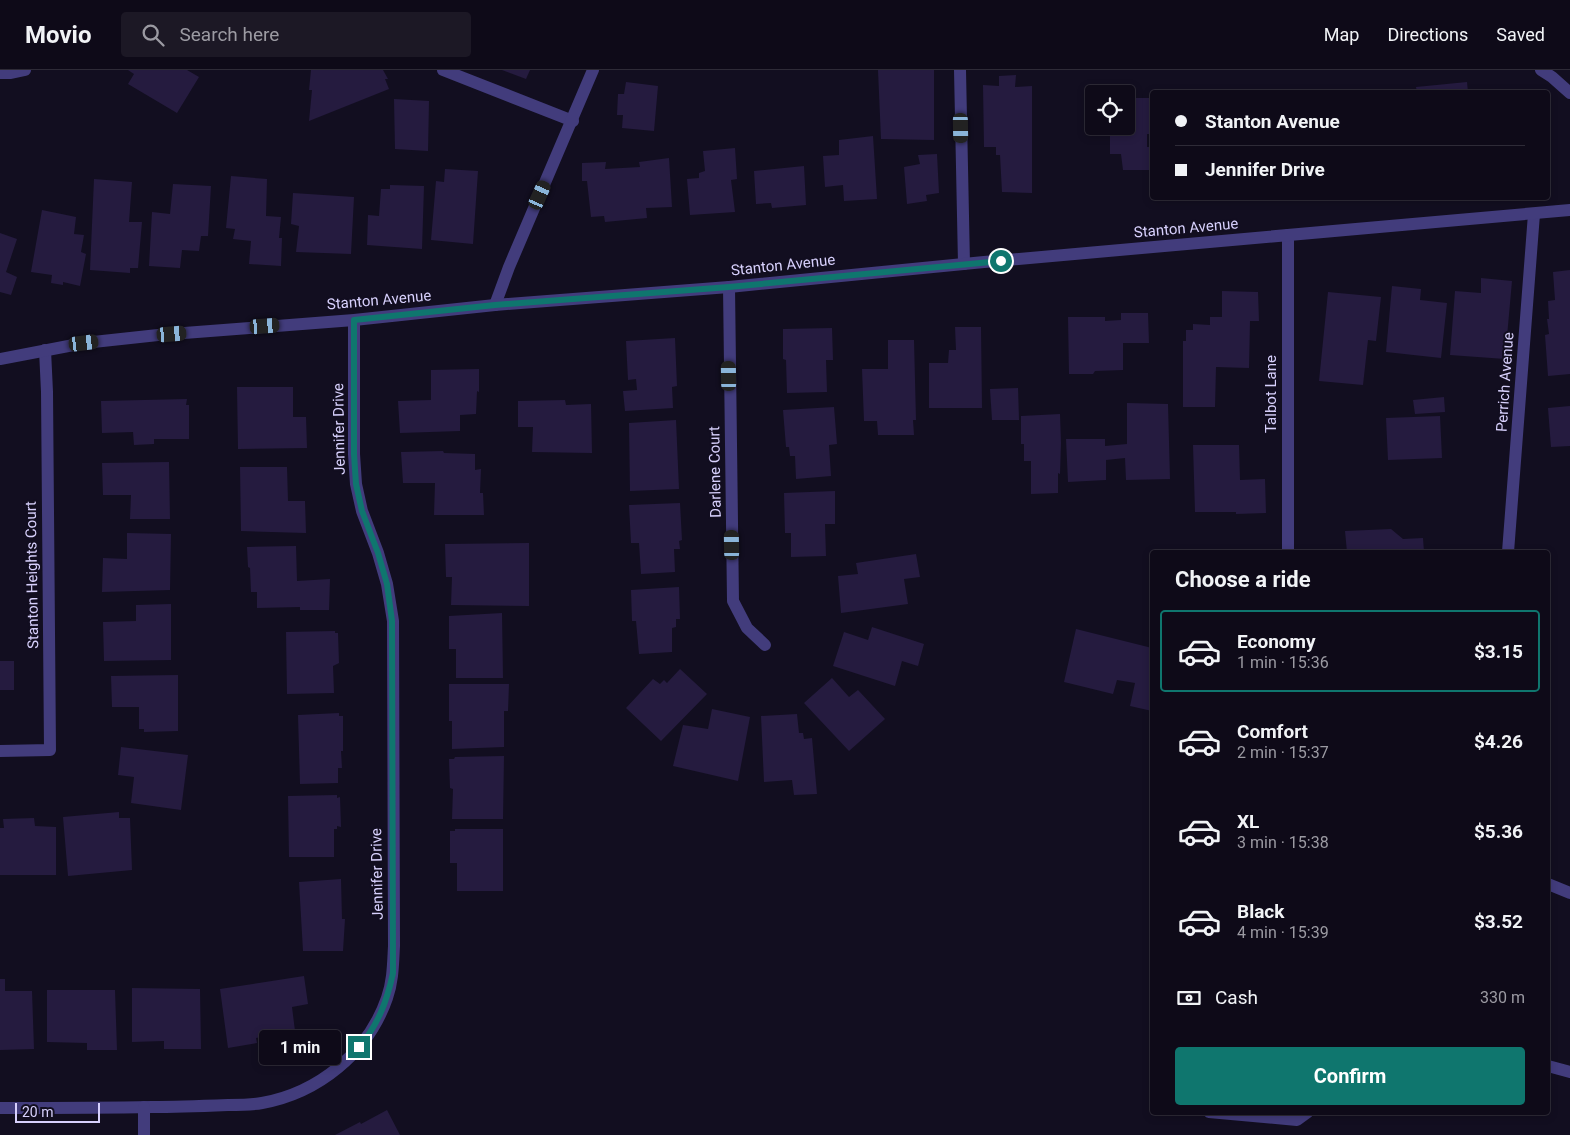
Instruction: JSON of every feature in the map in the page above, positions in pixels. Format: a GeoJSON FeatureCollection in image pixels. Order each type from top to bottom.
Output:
{"type":"FeatureCollection","features":[{"type":"Feature","properties":{"kind":"street"},"geometry":{"type":"LineString","coordinates":[[0,73],[25,70]]}},
{"type":"Feature","properties":{"kind":"street"},"geometry":{"type":"LineString","coordinates":[[443,70],[573,121]]}},
{"type":"Feature","properties":{"kind":"street"},"geometry":{"type":"LineString","coordinates":[[495,305],[509,267],[573,121],[593,70]]}},
{"type":"Feature","properties":{"kind":"street"},"geometry":{"type":"LineString","coordinates":[[960,70],[964,264]]}},
{"type":"Feature","properties":{"kind":"street"},"geometry":{"type":"LineString","coordinates":[[1541,70],[1552,76],[1570,93]]}},
{"type":"Feature","properties":{"kind":"street","name":"Stanton Avenue"},"geometry":{"type":"LineString","coordinates":[[0,360],[84,343],[158,335],[354,320],[495,305],[729,287],[1570,210]]}},
{"type":"Feature","properties":{"kind":"street","name":"Perrich Avenue"},"geometry":{"type":"LineString","coordinates":[[1508,550],[1534,214]]}},
{"type":"Feature","properties":{"kind":"street","name":"Talbot Lane"},"geometry":{"type":"LineString","coordinates":[[1288,235],[1288,550]]}},
{"type":"Feature","properties":{"kind":"street","name":"Darlene Court"},"geometry":{"type":"LineString","coordinates":[[729,287],[733,601],[747,628],[765,645]]}},
{"type":"Feature","properties":{"kind":"street","name":"Jennifer Drive"},"geometry":{"type":"LineString","coordinates":[[0,1108],[260,1104],[285,1098],[304,1090],[339,1068],[352,1056],[379,1018],[388,998],[393,973],[394,946],[392,621],[387,584],[378,553],[362,511],[356,484],[354,454],[354,320]]}},
{"type":"Feature","properties":{"kind":"street","name":"Stanton Heights Court"},"geometry":{"type":"LineString","coordinates":[[0,751],[50,750],[47,392],[44,350]]}},
{"type":"Feature","properties":{"kind":"street"},"geometry":{"type":"LineString","coordinates":[[1550,885],[1570,894]]}},
{"type":"Feature","properties":{"kind":"street"},"geometry":{"type":"LineString","coordinates":[[1550,1067],[1570,1072]]}},
{"type":"Feature","properties":{"kind":"street"},"geometry":{"type":"LineString","coordinates":[[144,1107],[144,1135]]}},
{"type":"Feature","properties":{"kind":"street"},"geometry":{"type":"LineString","coordinates":[[1242,1115],[1297,1120],[1304,1115]]}},
{"type":"Feature","properties":{"kind":"building"},"geometry":{"type":"Polygon","coordinates":[[[128,70],[187,70],[199,77],[177,113],[128,84],[134,74],[128,70]]]}},
{"type":"Feature","properties":{"kind":"building"},"geometry":{"type":"Polygon","coordinates":[[[311,70],[383,70],[388,79],[385,79],[389,89],[309,121],[312,90],[309,90],[311,70]]]}},
{"type":"Feature","properties":{"kind":"building"},"geometry":{"type":"Polygon","coordinates":[[[502,70],[530,70],[526,79],[502,70]]]}},
{"type":"Feature","properties":{"kind":"building"},"geometry":{"type":"Polygon","coordinates":[[[878,70],[934,70],[934,140],[881,139],[878,70]]]}},
{"type":"Feature","properties":{"kind":"building"},"geometry":{"type":"Polygon","coordinates":[[[1016,75],[1015,87],[1032,86],[1032,193],[1002,192],[1000,155],[996,155],[996,147],[984,147],[983,85],[999,86],[999,76],[1016,75]]]}},
{"type":"Feature","properties":{"kind":"building"},"geometry":{"type":"Polygon","coordinates":[[[626,82],[658,86],[654,131],[622,128],[623,115],[617,115],[618,94],[624,94],[626,82]]]}},
{"type":"Feature","properties":{"kind":"building"},"geometry":{"type":"Polygon","coordinates":[[[1467,82],[1468,90],[1417,90],[1416,87],[1467,82]]]}},
{"type":"Feature","properties":{"kind":"building"},"geometry":{"type":"Polygon","coordinates":[[[1135,98],[1150,98],[1150,134],[1147,134],[1147,147],[1150,147],[1150,170],[1123,170],[1121,154],[1110,154],[1110,135],[1135,135],[1135,98]]]}},
{"type":"Feature","properties":{"kind":"building"},"geometry":{"type":"Polygon","coordinates":[[[394,99],[429,101],[428,151],[395,149],[394,99]]]}},
{"type":"Feature","properties":{"kind":"building"},"geometry":{"type":"Polygon","coordinates":[[[873,136],[877,199],[844,201],[843,185],[825,187],[823,156],[839,155],[839,140],[873,136]]]}},
{"type":"Feature","properties":{"kind":"building"},"geometry":{"type":"Polygon","coordinates":[[[735,148],[737,179],[731,180],[735,212],[690,215],[687,179],[699,178],[699,173],[705,171],[703,151],[735,148]]]}},
{"type":"Feature","properties":{"kind":"building"},"geometry":{"type":"Polygon","coordinates":[[[937,154],[939,193],[926,195],[927,201],[907,204],[904,167],[920,164],[918,155],[937,154]]]}},
{"type":"Feature","properties":{"kind":"building"},"geometry":{"type":"Polygon","coordinates":[[[669,158],[672,207],[646,208],[647,218],[605,222],[604,216],[591,217],[587,181],[582,181],[582,163],[606,162],[605,169],[640,167],[639,162],[669,158]]]}},
{"type":"Feature","properties":{"kind":"building"},"geometry":{"type":"Polygon","coordinates":[[[804,166],[806,205],[772,208],[771,203],[756,204],[754,171],[804,166]]]}},
{"type":"Feature","properties":{"kind":"building"},"geometry":{"type":"Polygon","coordinates":[[[445,169],[478,171],[473,244],[431,240],[436,181],[444,182],[445,169]]]}},
{"type":"Feature","properties":{"kind":"building"},"geometry":{"type":"Polygon","coordinates":[[[231,176],[267,179],[266,216],[281,217],[279,238],[282,238],[281,266],[249,264],[251,241],[233,239],[235,229],[226,228],[231,176]]]}},
{"type":"Feature","properties":{"kind":"building"},"geometry":{"type":"Polygon","coordinates":[[[94,179],[132,182],[129,222],[142,222],[138,268],[130,268],[130,273],[90,270],[94,179]]]}},
{"type":"Feature","properties":{"kind":"building"},"geometry":{"type":"Polygon","coordinates":[[[173,184],[211,186],[208,236],[201,236],[199,251],[182,250],[180,268],[149,266],[152,212],[170,214],[173,184]]]}},
{"type":"Feature","properties":{"kind":"building"},"geometry":{"type":"Polygon","coordinates":[[[390,185],[424,186],[422,249],[367,245],[368,215],[379,216],[381,189],[390,189],[390,185]]]}},
{"type":"Feature","properties":{"kind":"building"},"geometry":{"type":"Polygon","coordinates":[[[293,193],[354,197],[351,254],[296,252],[299,226],[291,224],[293,193]]]}},
{"type":"Feature","properties":{"kind":"building"},"geometry":{"type":"Polygon","coordinates":[[[42,210],[76,217],[74,234],[84,235],[81,252],[86,254],[80,286],[63,282],[63,285],[51,283],[52,275],[31,272],[42,210]]]}},
{"type":"Feature","properties":{"kind":"building"},"geometry":{"type":"Polygon","coordinates":[[[0,233],[17,239],[6,272],[17,277],[11,295],[0,292],[0,233]]]}},
{"type":"Feature","properties":{"kind":"building"},"geometry":{"type":"Polygon","coordinates":[[[1570,270],[1570,374],[1548,376],[1545,335],[1549,334],[1547,319],[1549,319],[1548,301],[1555,300],[1553,272],[1570,270]]]}},
{"type":"Feature","properties":{"kind":"building"},"geometry":{"type":"Polygon","coordinates":[[[1481,278],[1512,281],[1505,359],[1450,355],[1455,291],[1481,293],[1481,278]]]}},
{"type":"Feature","properties":{"kind":"building"},"geometry":{"type":"Polygon","coordinates":[[[1392,286],[1421,289],[1420,300],[1447,303],[1441,358],[1386,352],[1392,286]]]}},
{"type":"Feature","properties":{"kind":"building"},"geometry":{"type":"Polygon","coordinates":[[[1222,291],[1258,292],[1259,321],[1250,321],[1249,368],[1216,367],[1215,407],[1183,407],[1183,341],[1186,341],[1186,330],[1193,330],[1193,324],[1210,325],[1210,317],[1222,317],[1222,291]]]}},
{"type":"Feature","properties":{"kind":"building"},"geometry":{"type":"Polygon","coordinates":[[[1328,292],[1381,297],[1376,341],[1368,340],[1363,385],[1319,381],[1328,292]]]}},
{"type":"Feature","properties":{"kind":"building"},"geometry":{"type":"Polygon","coordinates":[[[1121,313],[1148,313],[1149,343],[1123,343],[1123,370],[1095,371],[1093,374],[1069,374],[1068,317],[1105,317],[1105,321],[1121,320],[1121,313]]]}},
{"type":"Feature","properties":{"kind":"building"},"geometry":{"type":"Polygon","coordinates":[[[955,327],[981,327],[982,408],[929,408],[929,363],[948,363],[949,350],[956,350],[955,327]]]}},
{"type":"Feature","properties":{"kind":"building"},"geometry":{"type":"Polygon","coordinates":[[[832,328],[833,360],[826,360],[827,392],[787,393],[786,360],[783,359],[783,329],[832,328]]]}},
{"type":"Feature","properties":{"kind":"building"},"geometry":{"type":"Polygon","coordinates":[[[675,338],[677,386],[672,387],[673,408],[625,411],[623,391],[637,390],[636,379],[628,380],[626,341],[675,338]]]}},
{"type":"Feature","properties":{"kind":"building"},"geometry":{"type":"Polygon","coordinates":[[[888,340],[914,340],[916,420],[913,420],[914,435],[878,435],[877,421],[864,421],[862,369],[888,369],[888,340]]]}},
{"type":"Feature","properties":{"kind":"building"},"geometry":{"type":"Polygon","coordinates":[[[479,369],[479,392],[477,391],[476,414],[460,415],[460,431],[400,433],[398,401],[431,400],[431,370],[479,369]]]}},
{"type":"Feature","properties":{"kind":"building"},"geometry":{"type":"Polygon","coordinates":[[[237,387],[293,387],[293,417],[306,417],[307,448],[238,449],[237,387]]]}},
{"type":"Feature","properties":{"kind":"building"},"geometry":{"type":"Polygon","coordinates":[[[1018,388],[1019,420],[992,420],[990,389],[1018,388]]]}},
{"type":"Feature","properties":{"kind":"building"},"geometry":{"type":"Polygon","coordinates":[[[1444,397],[1445,412],[1415,414],[1413,400],[1444,397]]]}},
{"type":"Feature","properties":{"kind":"building"},"geometry":{"type":"Polygon","coordinates":[[[187,399],[186,405],[189,405],[189,439],[154,439],[154,444],[134,445],[133,432],[102,433],[101,401],[187,399]]]}},
{"type":"Feature","properties":{"kind":"building"},"geometry":{"type":"Polygon","coordinates":[[[565,400],[566,405],[591,404],[592,453],[532,452],[533,427],[518,427],[518,401],[565,400]]]}},
{"type":"Feature","properties":{"kind":"building"},"geometry":{"type":"Polygon","coordinates":[[[1127,403],[1168,404],[1170,479],[1126,480],[1125,458],[1106,460],[1106,480],[1068,482],[1066,439],[1105,439],[1105,446],[1127,444],[1127,403]]]}},
{"type":"Feature","properties":{"kind":"building"},"geometry":{"type":"Polygon","coordinates":[[[1570,406],[1570,446],[1551,447],[1548,408],[1570,406]]]}},
{"type":"Feature","properties":{"kind":"building"},"geometry":{"type":"Polygon","coordinates":[[[834,407],[837,444],[829,445],[831,476],[796,479],[795,456],[790,456],[789,447],[786,447],[783,410],[834,407]]]}},
{"type":"Feature","properties":{"kind":"building"},"geometry":{"type":"Polygon","coordinates":[[[1060,414],[1061,443],[1058,493],[1031,494],[1031,461],[1024,461],[1024,444],[1021,444],[1021,416],[1060,414]]]}},
{"type":"Feature","properties":{"kind":"building"},"geometry":{"type":"Polygon","coordinates":[[[1440,416],[1442,458],[1388,460],[1386,418],[1440,416]]]}},
{"type":"Feature","properties":{"kind":"building"},"geometry":{"type":"Polygon","coordinates":[[[676,420],[679,489],[630,491],[629,423],[676,420]]]}},
{"type":"Feature","properties":{"kind":"building"},"geometry":{"type":"Polygon","coordinates":[[[1193,445],[1239,445],[1240,480],[1265,479],[1266,513],[1195,512],[1193,445]]]}},
{"type":"Feature","properties":{"kind":"building"},"geometry":{"type":"Polygon","coordinates":[[[443,451],[444,453],[475,454],[475,470],[481,469],[480,493],[483,493],[484,515],[434,515],[435,483],[403,483],[401,452],[443,451]]]}},
{"type":"Feature","properties":{"kind":"building"},"geometry":{"type":"Polygon","coordinates":[[[169,462],[170,519],[130,519],[131,495],[103,495],[102,463],[169,462]]]}},
{"type":"Feature","properties":{"kind":"building"},"geometry":{"type":"Polygon","coordinates":[[[240,467],[287,467],[288,501],[305,501],[306,533],[241,531],[240,467]]]}},
{"type":"Feature","properties":{"kind":"building"},"geometry":{"type":"Polygon","coordinates":[[[835,491],[835,524],[825,524],[826,556],[791,557],[791,533],[785,533],[784,493],[835,491]]]}},
{"type":"Feature","properties":{"kind":"building"},"geometry":{"type":"Polygon","coordinates":[[[680,503],[682,540],[679,541],[680,549],[674,549],[675,572],[641,574],[639,543],[631,543],[629,505],[680,503]]]}},
{"type":"Feature","properties":{"kind":"building"},"geometry":{"type":"Polygon","coordinates":[[[1391,529],[1403,539],[1423,538],[1424,550],[1347,550],[1345,531],[1391,529]]]}},
{"type":"Feature","properties":{"kind":"building"},"geometry":{"type":"Polygon","coordinates":[[[127,533],[171,534],[170,590],[102,592],[103,558],[127,559],[127,533]]]}},
{"type":"Feature","properties":{"kind":"building"},"geometry":{"type":"Polygon","coordinates":[[[529,543],[529,606],[451,605],[452,577],[446,577],[445,544],[529,543]]]}},
{"type":"Feature","properties":{"kind":"building"},"geometry":{"type":"Polygon","coordinates":[[[296,546],[297,581],[330,579],[329,610],[300,610],[300,607],[257,608],[257,592],[251,592],[247,547],[296,546]]]}},
{"type":"Feature","properties":{"kind":"building"},"geometry":{"type":"Polygon","coordinates":[[[916,554],[920,577],[904,579],[908,604],[841,613],[838,576],[858,574],[856,563],[916,554]]]}},
{"type":"Feature","properties":{"kind":"building"},"geometry":{"type":"Polygon","coordinates":[[[679,587],[680,619],[676,619],[676,627],[672,628],[672,652],[639,654],[636,621],[632,621],[631,590],[679,587]]]}},
{"type":"Feature","properties":{"kind":"building"},"geometry":{"type":"Polygon","coordinates":[[[171,604],[171,660],[104,661],[103,622],[136,621],[136,605],[171,604]]]}},
{"type":"Feature","properties":{"kind":"building"},"geometry":{"type":"Polygon","coordinates":[[[502,613],[503,678],[456,678],[456,649],[449,649],[449,616],[502,613]]]}},
{"type":"Feature","properties":{"kind":"building"},"geometry":{"type":"Polygon","coordinates":[[[872,627],[924,644],[918,666],[902,661],[895,686],[833,666],[844,632],[868,640],[872,627]]]}},
{"type":"Feature","properties":{"kind":"building"},"geometry":{"type":"Polygon","coordinates":[[[1076,629],[1150,648],[1150,711],[1130,706],[1135,683],[1117,680],[1113,694],[1064,682],[1076,629]]]}},
{"type":"Feature","properties":{"kind":"building"},"geometry":{"type":"Polygon","coordinates":[[[335,631],[335,633],[338,633],[339,663],[333,666],[334,693],[287,694],[286,632],[335,631]]]}},
{"type":"Feature","properties":{"kind":"building"},"geometry":{"type":"Polygon","coordinates":[[[0,661],[14,661],[14,690],[0,690],[0,661]]]}},
{"type":"Feature","properties":{"kind":"building"},"geometry":{"type":"Polygon","coordinates":[[[680,669],[707,694],[661,741],[626,708],[653,679],[660,684],[664,680],[667,683],[680,669]]]}},
{"type":"Feature","properties":{"kind":"building"},"geometry":{"type":"Polygon","coordinates":[[[178,675],[178,731],[144,732],[144,729],[139,729],[139,707],[112,707],[111,676],[178,675]]]}},
{"type":"Feature","properties":{"kind":"building"},"geometry":{"type":"Polygon","coordinates":[[[832,678],[849,697],[858,690],[885,719],[849,751],[804,703],[832,678]]]}},
{"type":"Feature","properties":{"kind":"building"},"geometry":{"type":"Polygon","coordinates":[[[449,684],[509,684],[508,711],[504,711],[504,747],[452,749],[452,721],[449,721],[449,684]]]}},
{"type":"Feature","properties":{"kind":"building"},"geometry":{"type":"Polygon","coordinates":[[[712,709],[750,717],[738,781],[673,766],[683,725],[708,729],[712,709]]]}},
{"type":"Feature","properties":{"kind":"building"},"geometry":{"type":"Polygon","coordinates":[[[339,713],[339,716],[343,716],[343,751],[341,751],[342,768],[338,768],[338,783],[300,784],[298,715],[339,713]]]}},
{"type":"Feature","properties":{"kind":"building"},"geometry":{"type":"Polygon","coordinates":[[[797,714],[799,733],[803,733],[804,739],[812,738],[817,794],[794,795],[792,780],[764,782],[761,716],[797,714]]]}},
{"type":"Feature","properties":{"kind":"building"},"geometry":{"type":"Polygon","coordinates":[[[121,747],[188,755],[181,810],[131,803],[134,777],[118,775],[121,747]]]}},
{"type":"Feature","properties":{"kind":"building"},"geometry":{"type":"Polygon","coordinates":[[[504,756],[503,819],[452,819],[453,789],[450,788],[449,759],[454,759],[455,757],[504,756]]]}},
{"type":"Feature","properties":{"kind":"building"},"geometry":{"type":"Polygon","coordinates":[[[337,795],[337,798],[340,797],[341,827],[337,826],[337,829],[334,829],[334,857],[289,857],[288,796],[337,795]]]}},
{"type":"Feature","properties":{"kind":"building"},"geometry":{"type":"Polygon","coordinates":[[[119,812],[119,818],[130,818],[132,870],[68,876],[63,817],[119,812]]]}},
{"type":"Feature","properties":{"kind":"building"},"geometry":{"type":"Polygon","coordinates":[[[34,818],[35,826],[56,827],[56,875],[0,875],[0,828],[4,828],[3,819],[34,818]]]}},
{"type":"Feature","properties":{"kind":"building"},"geometry":{"type":"Polygon","coordinates":[[[455,829],[503,829],[503,891],[457,891],[457,863],[450,863],[450,831],[455,831],[455,829]]]}},
{"type":"Feature","properties":{"kind":"building"},"geometry":{"type":"Polygon","coordinates":[[[341,879],[342,919],[345,919],[343,951],[303,951],[299,882],[341,879]]]}},
{"type":"Feature","properties":{"kind":"building"},"geometry":{"type":"Polygon","coordinates":[[[304,976],[308,1004],[292,1007],[295,1031],[256,1038],[257,1043],[228,1048],[220,989],[304,976]]]}},
{"type":"Feature","properties":{"kind":"building"},"geometry":{"type":"Polygon","coordinates":[[[0,979],[5,979],[5,991],[32,991],[34,1049],[0,1050],[0,979]]]}},
{"type":"Feature","properties":{"kind":"building"},"geometry":{"type":"Polygon","coordinates":[[[132,988],[200,989],[201,1049],[164,1049],[164,1041],[132,1042],[132,988]]]}},
{"type":"Feature","properties":{"kind":"building"},"geometry":{"type":"Polygon","coordinates":[[[47,990],[115,990],[117,1050],[87,1050],[87,1043],[47,1042],[47,990]]]}},
{"type":"Feature","properties":{"kind":"building"},"geometry":{"type":"Polygon","coordinates":[[[387,1110],[400,1135],[335,1135],[360,1122],[361,1124],[387,1110]]]}},
{"type":"Feature","properties":{"kind":"route"},"geometry":{"type":"LineString","coordinates":[[359,1047],[379,1018],[388,998],[393,973],[392,621],[387,584],[378,553],[362,511],[356,484],[354,454],[354,320],[495,305],[729,287],[1001,261]]}}]}
